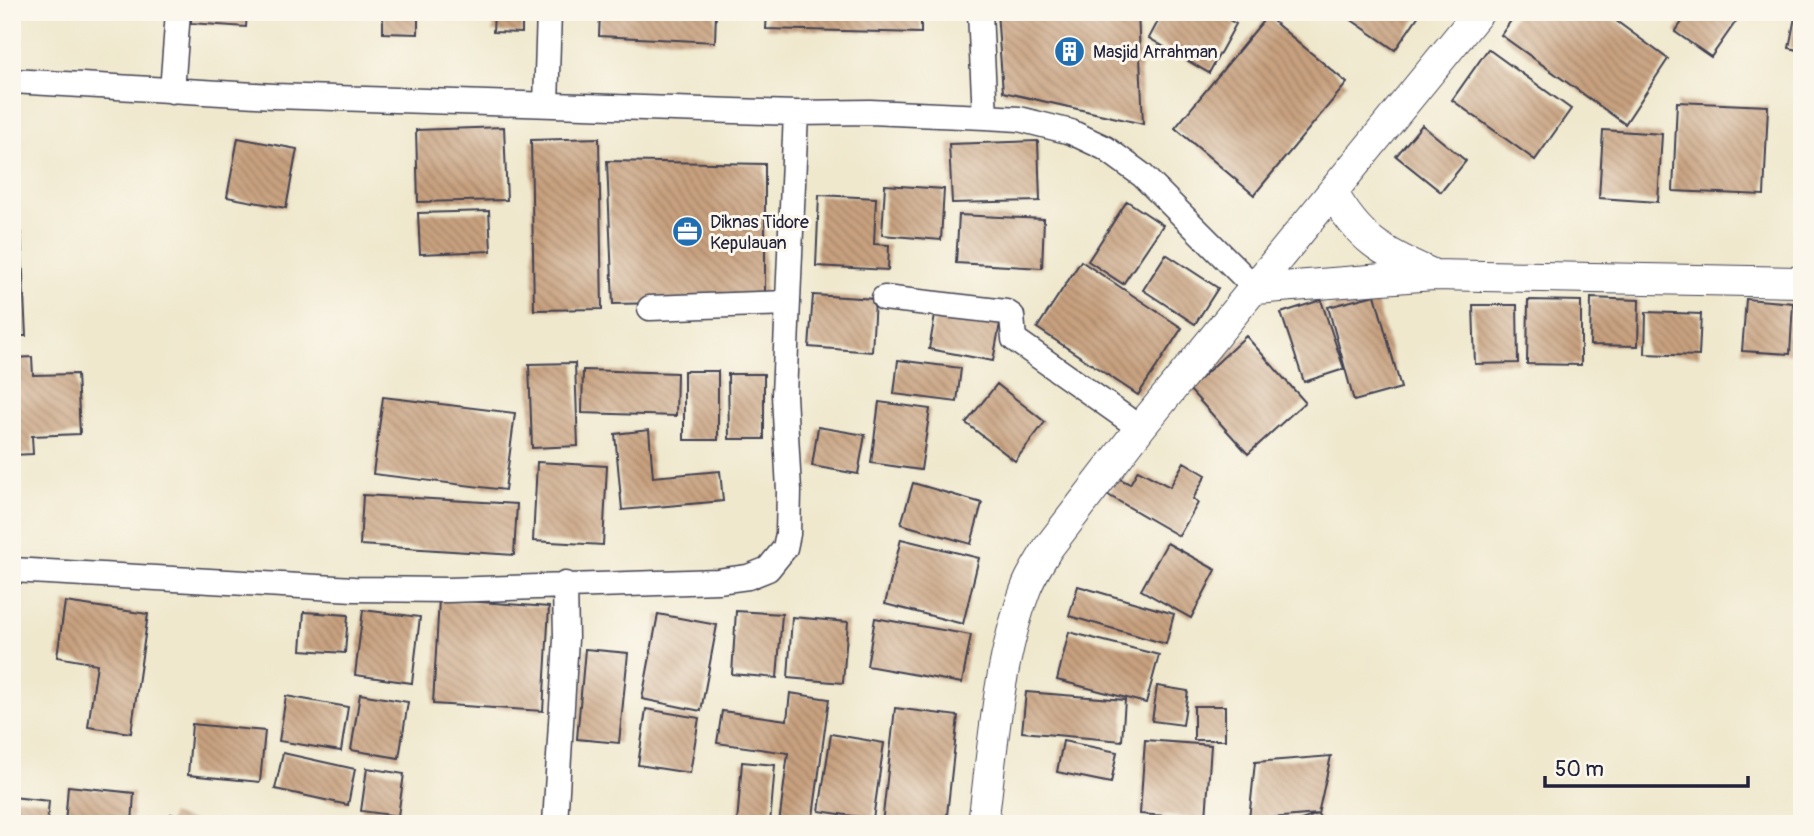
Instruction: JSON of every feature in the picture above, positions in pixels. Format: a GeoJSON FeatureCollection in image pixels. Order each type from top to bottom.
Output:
{"type":"FeatureCollection","features":[{"type":"Feature","properties":{"kind":"street"},"geometry":{"type":"LineString","coordinates":[[172,91],[178,12]]}},
{"type":"Feature","properties":{"kind":"street"},"geometry":{"type":"LineString","coordinates":[[546,104],[549,12]]}},
{"type":"Feature","properties":{"kind":"street"},"geometry":{"type":"LineString","coordinates":[[980,12],[985,117]]}},
{"type":"Feature","properties":{"kind":"street"},"geometry":{"type":"LineString","coordinates":[[983,824],[1006,656],[1025,590],[1048,548],[1140,428],[1256,289],[1479,12]]}},
{"type":"Feature","properties":{"kind":"street"},"geometry":{"type":"LineString","coordinates":[[12,81],[172,91],[1019,119],[1071,132],[1105,148],[1142,175],[1256,289],[1433,275],[1802,282]]}},
{"type":"Feature","properties":{"kind":"street"},"geometry":{"type":"LineString","coordinates":[[12,570],[354,589],[448,590],[565,584],[659,585],[748,577],[768,569],[785,548],[788,534],[789,491],[784,395],[796,113]]}},
{"type":"Feature","properties":{"kind":"street"},"geometry":{"type":"LineString","coordinates":[[1333,193],[1347,219],[1378,248],[1433,275]]}},
{"type":"Feature","properties":{"kind":"street"},"geometry":{"type":"LineString","coordinates":[[884,298],[1006,312],[1012,316],[1014,339],[1140,428]]}},
{"type":"Feature","properties":{"kind":"street"},"geometry":{"type":"LineString","coordinates":[[650,309],[788,303]]}},
{"type":"Feature","properties":{"kind":"street"},"geometry":{"type":"LineString","coordinates":[[555,824],[566,639],[565,584]]}},
{"type":"Feature","properties":{"kind":"building"},"geometry":{"type":"Polygon","coordinates":[[[191,12],[247,12],[246,27],[191,23],[191,12]]]}},
{"type":"Feature","properties":{"kind":"building"},"geometry":{"type":"Polygon","coordinates":[[[383,12],[418,12],[418,34],[383,33],[383,12]]]}},
{"type":"Feature","properties":{"kind":"building"},"geometry":{"type":"Polygon","coordinates":[[[494,12],[522,12],[522,33],[493,32],[494,12]]]}},
{"type":"Feature","properties":{"kind":"building"},"geometry":{"type":"Polygon","coordinates":[[[600,12],[716,12],[715,42],[599,36],[600,12]]]}},
{"type":"Feature","properties":{"kind":"building"},"geometry":{"type":"Polygon","coordinates":[[[767,12],[921,12],[921,33],[766,29],[767,12]]]}},
{"type":"Feature","properties":{"kind":"building","name":"Masjid Arrahman"},"geometry":{"type":"Polygon","coordinates":[[[997,12],[1138,12],[1143,124],[1003,92],[997,12]]]}},
{"type":"Feature","properties":{"kind":"building"},"geometry":{"type":"Polygon","coordinates":[[[1163,12],[1215,12],[1236,24],[1209,73],[1149,38],[1163,12]]]}},
{"type":"Feature","properties":{"kind":"building"},"geometry":{"type":"Polygon","coordinates":[[[1340,12],[1421,12],[1395,50],[1340,12]]]}},
{"type":"Feature","properties":{"kind":"building"},"geometry":{"type":"Polygon","coordinates":[[[1517,12],[1604,12],[1668,59],[1625,124],[1501,35],[1517,12]]]}},
{"type":"Feature","properties":{"kind":"building"},"geometry":{"type":"Polygon","coordinates":[[[1689,12],[1732,12],[1739,17],[1711,57],[1675,32],[1689,12]]]}},
{"type":"Feature","properties":{"kind":"building"},"geometry":{"type":"Polygon","coordinates":[[[1796,12],[1802,12],[1802,51],[1789,48],[1796,12]]]}},
{"type":"Feature","properties":{"kind":"building"},"geometry":{"type":"Polygon","coordinates":[[[1267,16],[1347,83],[1254,195],[1175,128],[1267,16]]]}},
{"type":"Feature","properties":{"kind":"building"},"geometry":{"type":"Polygon","coordinates":[[[1488,49],[1571,109],[1535,160],[1452,100],[1488,49]]]}},
{"type":"Feature","properties":{"kind":"building"},"geometry":{"type":"Polygon","coordinates":[[[1677,102],[1768,106],[1764,195],[1673,191],[1677,102]]]}},
{"type":"Feature","properties":{"kind":"building"},"geometry":{"type":"Polygon","coordinates":[[[1422,125],[1466,161],[1441,192],[1396,156],[1422,125]]]}},
{"type":"Feature","properties":{"kind":"building"},"geometry":{"type":"Polygon","coordinates":[[[504,127],[507,200],[418,202],[416,130],[504,127]]]}},
{"type":"Feature","properties":{"kind":"building"},"geometry":{"type":"Polygon","coordinates":[[[1603,130],[1662,134],[1658,202],[1599,198],[1603,130]]]}},
{"type":"Feature","properties":{"kind":"building"},"geometry":{"type":"Polygon","coordinates":[[[238,138],[297,149],[286,208],[227,197],[238,138]]]}},
{"type":"Feature","properties":{"kind":"building"},"geometry":{"type":"Polygon","coordinates":[[[599,138],[602,309],[534,310],[531,140],[599,138]]]}},
{"type":"Feature","properties":{"kind":"building"},"geometry":{"type":"Polygon","coordinates":[[[1038,141],[1040,201],[952,203],[949,144],[1038,141]]]}},
{"type":"Feature","properties":{"kind":"building","name":"Diknas Tidore Kepulauan"},"geometry":{"type":"Polygon","coordinates":[[[607,161],[765,164],[765,301],[613,304],[607,161]]]}},
{"type":"Feature","properties":{"kind":"building"},"geometry":{"type":"Polygon","coordinates":[[[885,185],[944,189],[941,240],[882,235],[885,185]]]}},
{"type":"Feature","properties":{"kind":"building"},"geometry":{"type":"Polygon","coordinates":[[[819,195],[876,198],[874,244],[889,245],[888,270],[816,266],[819,195]]]}},
{"type":"Feature","properties":{"kind":"building"},"geometry":{"type":"Polygon","coordinates":[[[1127,201],[1163,225],[1123,284],[1088,261],[1127,201]]]}},
{"type":"Feature","properties":{"kind":"building"},"geometry":{"type":"Polygon","coordinates":[[[489,211],[491,251],[420,254],[418,213],[489,211]]]}},
{"type":"Feature","properties":{"kind":"building"},"geometry":{"type":"Polygon","coordinates":[[[959,215],[1044,219],[1042,268],[956,263],[959,215]]]}},
{"type":"Feature","properties":{"kind":"building"},"geometry":{"type":"Polygon","coordinates":[[[21,233],[26,336],[12,336],[12,234],[21,233]]]}},
{"type":"Feature","properties":{"kind":"building"},"geometry":{"type":"Polygon","coordinates":[[[1166,254],[1218,288],[1195,324],[1143,290],[1166,254]]]}},
{"type":"Feature","properties":{"kind":"building"},"geometry":{"type":"Polygon","coordinates":[[[1081,261],[1182,328],[1138,395],[1037,328],[1081,261]]]}},
{"type":"Feature","properties":{"kind":"building"},"geometry":{"type":"Polygon","coordinates":[[[813,295],[875,299],[872,352],[809,347],[813,295]]]}},
{"type":"Feature","properties":{"kind":"building"},"geometry":{"type":"Polygon","coordinates":[[[1375,295],[1401,388],[1354,401],[1328,307],[1375,295]]]}},
{"type":"Feature","properties":{"kind":"building"},"geometry":{"type":"Polygon","coordinates":[[[1591,298],[1639,300],[1638,346],[1590,345],[1591,298]]]}},
{"type":"Feature","properties":{"kind":"building"},"geometry":{"type":"Polygon","coordinates":[[[1746,299],[1793,303],[1790,354],[1742,351],[1746,299]]]}},
{"type":"Feature","properties":{"kind":"building"},"geometry":{"type":"Polygon","coordinates":[[[1321,300],[1344,369],[1304,382],[1281,313],[1321,300]]]}},
{"type":"Feature","properties":{"kind":"building"},"geometry":{"type":"Polygon","coordinates":[[[1528,300],[1581,301],[1581,365],[1527,364],[1528,300]]]}},
{"type":"Feature","properties":{"kind":"building"},"geometry":{"type":"Polygon","coordinates":[[[1473,305],[1517,305],[1518,363],[1475,364],[1473,305]]]}},
{"type":"Feature","properties":{"kind":"building"},"geometry":{"type":"Polygon","coordinates":[[[936,310],[1000,323],[993,361],[929,349],[936,310]]]}},
{"type":"Feature","properties":{"kind":"building"},"geometry":{"type":"Polygon","coordinates":[[[1646,312],[1701,314],[1699,356],[1645,354],[1646,312]]]}},
{"type":"Feature","properties":{"kind":"building"},"geometry":{"type":"Polygon","coordinates":[[[1246,336],[1305,402],[1248,454],[1189,389],[1246,336]]]}},
{"type":"Feature","properties":{"kind":"building"},"geometry":{"type":"Polygon","coordinates":[[[32,357],[33,375],[77,374],[80,434],[32,436],[33,454],[12,455],[12,358],[32,357]]]}},
{"type":"Feature","properties":{"kind":"building"},"geometry":{"type":"Polygon","coordinates":[[[898,360],[961,368],[957,402],[894,394],[898,360]]]}},
{"type":"Feature","properties":{"kind":"building"},"geometry":{"type":"Polygon","coordinates":[[[575,363],[578,446],[532,448],[529,364],[575,363]]]}},
{"type":"Feature","properties":{"kind":"building"},"geometry":{"type":"Polygon","coordinates":[[[583,370],[677,373],[676,416],[582,413],[583,370]]]}},
{"type":"Feature","properties":{"kind":"building"},"geometry":{"type":"Polygon","coordinates":[[[684,371],[718,371],[718,440],[684,440],[684,371]]]}},
{"type":"Feature","properties":{"kind":"building"},"geometry":{"type":"Polygon","coordinates":[[[728,374],[764,374],[764,439],[729,439],[728,374]]]}},
{"type":"Feature","properties":{"kind":"building"},"geometry":{"type":"Polygon","coordinates":[[[997,384],[1045,422],[1015,461],[966,423],[997,384]]]}},
{"type":"Feature","properties":{"kind":"building"},"geometry":{"type":"Polygon","coordinates":[[[383,397],[515,413],[505,490],[373,474],[383,397]]]}},
{"type":"Feature","properties":{"kind":"building"},"geometry":{"type":"Polygon","coordinates":[[[879,402],[930,409],[921,470],[871,463],[879,402]]]}},
{"type":"Feature","properties":{"kind":"building"},"geometry":{"type":"Polygon","coordinates":[[[818,427],[865,435],[858,474],[812,466],[818,427]]]}},
{"type":"Feature","properties":{"kind":"building"},"geometry":{"type":"Polygon","coordinates":[[[649,430],[653,477],[720,471],[723,501],[622,510],[615,434],[649,430]]]}},
{"type":"Feature","properties":{"kind":"building"},"geometry":{"type":"Polygon","coordinates":[[[537,462],[607,466],[603,545],[533,541],[537,462]]]}},
{"type":"Feature","properties":{"kind":"building"},"geometry":{"type":"Polygon","coordinates":[[[1184,462],[1206,475],[1193,499],[1198,503],[1179,536],[1108,495],[1118,478],[1130,484],[1138,470],[1170,487],[1184,462]]]}},
{"type":"Feature","properties":{"kind":"building"},"geometry":{"type":"Polygon","coordinates":[[[913,483],[982,503],[971,544],[901,524],[913,483]]]}},
{"type":"Feature","properties":{"kind":"building"},"geometry":{"type":"Polygon","coordinates":[[[363,495],[517,504],[514,555],[360,545],[363,495]]]}},
{"type":"Feature","properties":{"kind":"building"},"geometry":{"type":"Polygon","coordinates":[[[901,539],[979,558],[963,624],[885,604],[901,539]]]}},
{"type":"Feature","properties":{"kind":"building"},"geometry":{"type":"Polygon","coordinates":[[[1167,543],[1216,570],[1191,618],[1141,590],[1167,543]]]}},
{"type":"Feature","properties":{"kind":"building"},"geometry":{"type":"Polygon","coordinates":[[[1078,586],[1174,614],[1166,644],[1069,616],[1078,586]]]}},
{"type":"Feature","properties":{"kind":"building"},"geometry":{"type":"Polygon","coordinates":[[[439,599],[549,607],[543,711],[433,704],[439,599]]]}},
{"type":"Feature","properties":{"kind":"building"},"geometry":{"type":"Polygon","coordinates":[[[65,602],[148,614],[131,733],[88,727],[97,664],[57,657],[65,602]]]}},
{"type":"Feature","properties":{"kind":"building"},"geometry":{"type":"Polygon","coordinates":[[[363,610],[420,617],[412,683],[355,675],[363,610]]]}},
{"type":"Feature","properties":{"kind":"building"},"geometry":{"type":"Polygon","coordinates":[[[736,611],[782,614],[777,678],[732,674],[736,611]]]}},
{"type":"Feature","properties":{"kind":"building"},"geometry":{"type":"Polygon","coordinates":[[[304,612],[348,615],[345,653],[301,650],[304,612]]]}},
{"type":"Feature","properties":{"kind":"building"},"geometry":{"type":"Polygon","coordinates":[[[658,614],[717,625],[701,711],[642,699],[658,614]]]}},
{"type":"Feature","properties":{"kind":"building"},"geometry":{"type":"Polygon","coordinates":[[[792,617],[848,622],[843,683],[788,678],[792,617]]]}},
{"type":"Feature","properties":{"kind":"building"},"geometry":{"type":"Polygon","coordinates":[[[875,618],[971,635],[962,683],[867,666],[875,618]]]}},
{"type":"Feature","properties":{"kind":"building"},"geometry":{"type":"Polygon","coordinates":[[[1069,632],[1159,655],[1146,703],[1057,680],[1069,632]]]}},
{"type":"Feature","properties":{"kind":"building"},"geometry":{"type":"Polygon","coordinates":[[[585,649],[628,653],[619,743],[577,739],[585,649]]]}},
{"type":"Feature","properties":{"kind":"building"},"geometry":{"type":"Polygon","coordinates":[[[1157,686],[1188,691],[1183,725],[1152,721],[1157,686]]]}},
{"type":"Feature","properties":{"kind":"building"},"geometry":{"type":"Polygon","coordinates":[[[1026,692],[1125,700],[1122,741],[1022,732],[1026,692]]]}},
{"type":"Feature","properties":{"kind":"building"},"geometry":{"type":"Polygon","coordinates":[[[790,693],[829,699],[812,824],[779,824],[788,753],[717,743],[722,711],[787,720],[790,693]]]}},
{"type":"Feature","properties":{"kind":"building"},"geometry":{"type":"Polygon","coordinates":[[[360,694],[408,702],[399,758],[351,750],[360,694]]]}},
{"type":"Feature","properties":{"kind":"building"},"geometry":{"type":"Polygon","coordinates":[[[286,696],[348,707],[341,751],[279,741],[286,696]]]}},
{"type":"Feature","properties":{"kind":"building"},"geometry":{"type":"Polygon","coordinates":[[[1194,706],[1225,706],[1225,740],[1194,740],[1194,706]]]}},
{"type":"Feature","properties":{"kind":"building"},"geometry":{"type":"Polygon","coordinates":[[[895,708],[958,716],[946,824],[882,824],[895,708]]]}},
{"type":"Feature","properties":{"kind":"building"},"geometry":{"type":"Polygon","coordinates":[[[646,709],[699,718],[690,773],[638,765],[646,709]]]}},
{"type":"Feature","properties":{"kind":"building"},"geometry":{"type":"Polygon","coordinates":[[[192,724],[265,731],[260,782],[188,775],[192,724]]]}},
{"type":"Feature","properties":{"kind":"building"},"geometry":{"type":"Polygon","coordinates":[[[831,734],[884,743],[873,819],[819,811],[831,734]]]}},
{"type":"Feature","properties":{"kind":"building"},"geometry":{"type":"Polygon","coordinates":[[[1145,740],[1211,745],[1206,819],[1140,814],[1145,740]]]}},
{"type":"Feature","properties":{"kind":"building"},"geometry":{"type":"Polygon","coordinates":[[[1063,741],[1117,752],[1111,783],[1057,772],[1063,741]]]}},
{"type":"Feature","properties":{"kind":"building"},"geometry":{"type":"Polygon","coordinates":[[[283,753],[355,769],[348,805],[275,789],[283,753]]]}},
{"type":"Feature","properties":{"kind":"building"},"geometry":{"type":"Polygon","coordinates":[[[1331,756],[1318,814],[1249,820],[1255,762],[1331,756]]]}},
{"type":"Feature","properties":{"kind":"building"},"geometry":{"type":"Polygon","coordinates":[[[742,762],[775,765],[770,824],[737,824],[742,762]]]}},
{"type":"Feature","properties":{"kind":"building"},"geometry":{"type":"Polygon","coordinates":[[[367,768],[404,774],[398,816],[361,811],[367,768]]]}},
{"type":"Feature","properties":{"kind":"building"},"geometry":{"type":"Polygon","coordinates":[[[68,786],[134,793],[132,824],[65,824],[68,786]]]}},
{"type":"Feature","properties":{"kind":"building"},"geometry":{"type":"Polygon","coordinates":[[[12,797],[49,801],[47,824],[12,824],[12,797]]]}},
{"type":"Feature","properties":{"kind":"building"},"geometry":{"type":"Polygon","coordinates":[[[171,814],[199,823],[199,824],[169,824],[171,814]]]}},
{"type":"Feature","properties":{"kind":"building"},"geometry":{"type":"Polygon","coordinates":[[[1318,814],[1323,824],[1293,824],[1293,823],[1318,814]]]}},
{"type":"Feature","properties":{"kind":"place","name":"Masjid Arrahman"},"geometry":{"type":"Point","coordinates":[1070,52]}},
{"type":"Feature","properties":{"kind":"place","name":"Diknas Tidore Kepulauan"},"geometry":{"type":"Point","coordinates":[687,232]}}]}
